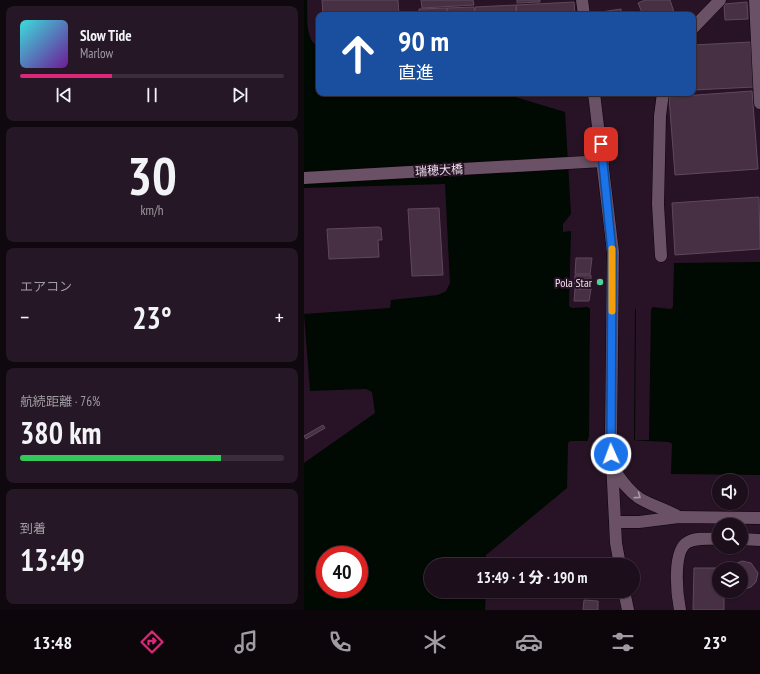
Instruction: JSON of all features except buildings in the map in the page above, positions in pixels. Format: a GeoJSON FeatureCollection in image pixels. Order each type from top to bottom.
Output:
{"type":"FeatureCollection","features":[{"type":"Feature","properties":{"kind":"street"},"geometry":{"type":"LineString","coordinates":[[582,0],[584,12]]}},
{"type":"Feature","properties":{"kind":"street"},"geometry":{"type":"LineString","coordinates":[[696,25],[720,0]]}},
{"type":"Feature","properties":{"kind":"street"},"geometry":{"type":"LineString","coordinates":[[755,0],[760,103]]}},
{"type":"Feature","properties":{"kind":"street"},"geometry":{"type":"LineString","coordinates":[[594,96],[603,161],[612,252],[611,441],[616,543],[619,558]]}},
{"type":"Feature","properties":{"kind":"street"},"geometry":{"type":"LineString","coordinates":[[661,256],[659,168],[660,116],[663,96]]}},
{"type":"Feature","properties":{"kind":"street","name":"瑞穂大橋"},"geometry":{"type":"LineString","coordinates":[[304,178],[603,161]]}},
{"type":"Feature","properties":{"kind":"street"},"geometry":{"type":"LineString","coordinates":[[612,467],[625,486],[638,497],[664,508],[679,517]]}},
{"type":"Feature","properties":{"kind":"street"},"geometry":{"type":"LineString","coordinates":[[615,522],[639,522],[679,517],[760,518]]}},
{"type":"Feature","properties":{"kind":"street"},"geometry":{"type":"LineString","coordinates":[[680,610],[678,599],[678,557],[681,548],[687,542],[696,539],[712,539]]}},
{"type":"Feature","properties":{"kind":"street"},"geometry":{"type":"LineString","coordinates":[[748,540],[760,540]]}},
{"type":"Feature","properties":{"kind":"street"},"geometry":{"type":"LineString","coordinates":[[625,598],[628,610]]}},
{"type":"Feature","properties":{"kind":"shaded area"},"geometry":{"type":"Polygon","coordinates":[[[304,0],[307,0],[307,20],[309,33],[311,39],[316,45],[316,96],[512,96],[565,112],[571,214],[563,224],[563,232],[571,231],[569,306],[572,308],[652,309],[652,307],[671,309],[673,307],[674,263],[760,262],[760,475],[671,474],[672,444],[669,442],[588,438],[588,441],[570,441],[568,443],[567,488],[486,555],[486,558],[424,558],[424,598],[486,598],[485,610],[304,610],[304,463],[375,413],[372,392],[366,389],[310,391],[304,314],[390,308],[391,300],[438,295],[446,291],[450,283],[445,184],[304,188],[304,0]]]}},
{"type":"Feature","properties":{"kind":"pier"},"geometry":{"type":"Polygon","coordinates":[[[590,306],[635,307],[634,441],[589,441],[590,306]]]}},
{"type":"Feature","properties":{"kind":"pier"},"geometry":{"type":"Polygon","coordinates":[[[636,307],[651,307],[649,440],[635,440],[636,307]]]}},
{"type":"Feature","properties":{"kind":"slow traffic"},"geometry":{"type":"LineString","coordinates":[[612,249],[612,311]]}},
{"type":"Feature","properties":{"kind":"place","name":"Pola Star"},"geometry":{"type":"Point","coordinates":[600,282]}},
{"type":"Feature","properties":{"kind":"route"},"geometry":{"type":"LineString","coordinates":[[601,144],[612,252],[611,454]]}}]}
